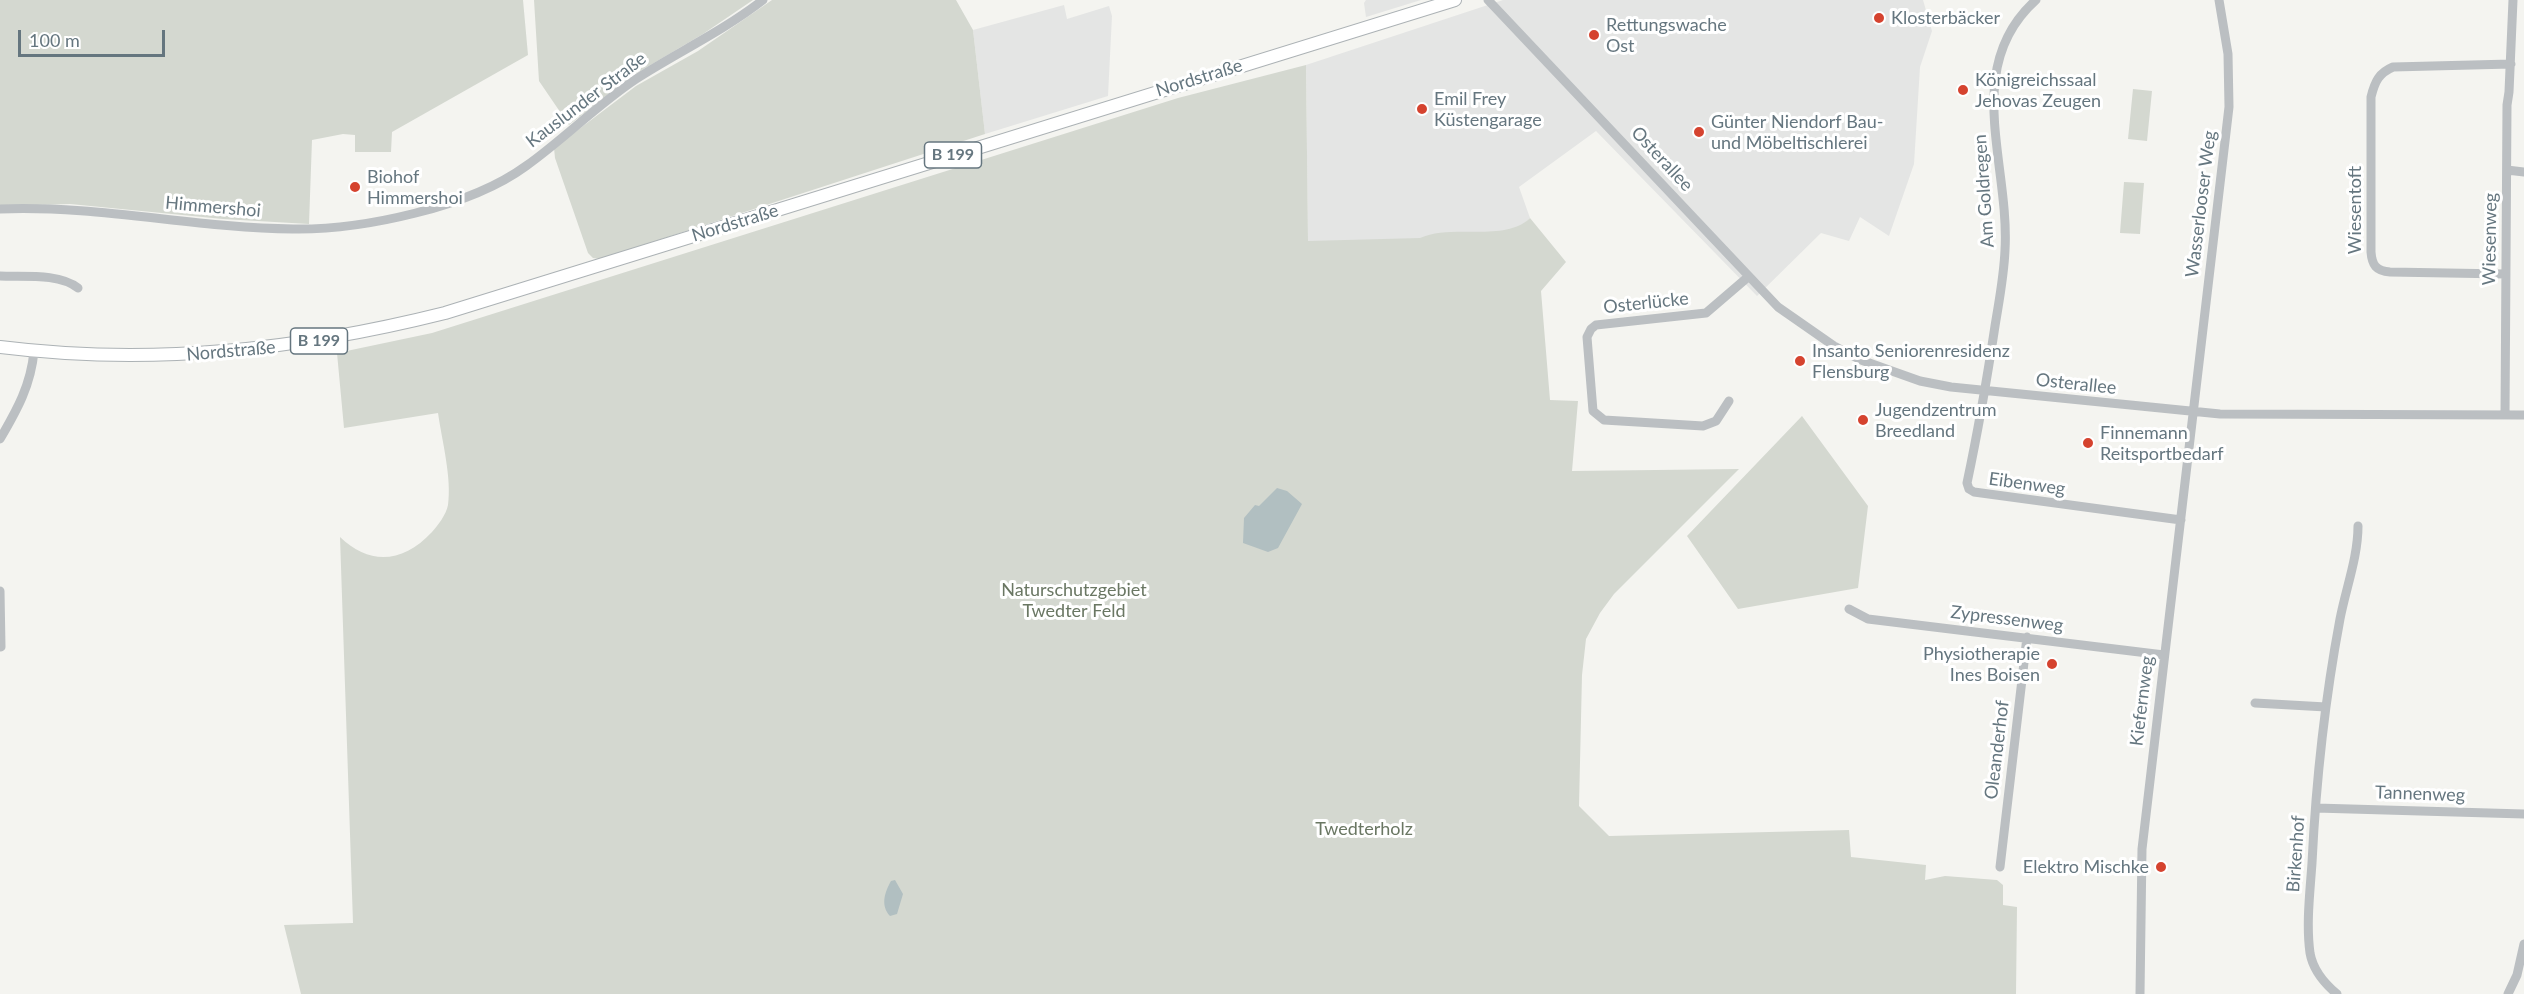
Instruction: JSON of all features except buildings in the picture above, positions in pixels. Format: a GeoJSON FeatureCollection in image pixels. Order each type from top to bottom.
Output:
{"type":"FeatureCollection","features":[{"type":"Feature","properties":{"kind":"main road","name":"Nordstraße"},"geometry":{"type":"LineString","coordinates":[[0,347],[34,351],[153,356],[223,353],[293,345],[384,329],[478,303],[1455,0]]}},
{"type":"Feature","properties":{"kind":"street","name":"Kauslunder Straße"},"geometry":{"type":"LineString","coordinates":[[423,210],[486,190],[526,166],[635,80],[709,38],[763,0]]}},
{"type":"Feature","properties":{"kind":"street","name":"Osterallee"},"geometry":{"type":"LineString","coordinates":[[1488,0],[1778,307],[1804,327],[1861,360],[1920,381],[1986,391],[2194,412],[2524,415]]}},
{"type":"Feature","properties":{"kind":"street","name":"Am Goldregen"},"geometry":{"type":"LineString","coordinates":[[1986,391],[2005,249],[1994,99],[1995,79],[2006,36],[2023,12],[2036,0]]}},
{"type":"Feature","properties":{"kind":"street","name":"Wasserlooser Weg"},"geometry":{"type":"LineString","coordinates":[[2194,412],[2229,107],[2228,54],[2219,0]]}},
{"type":"Feature","properties":{"kind":"street","name":"Wiesenweg"},"geometry":{"type":"LineString","coordinates":[[2505,415],[2507,105],[2513,0]]}},
{"type":"Feature","properties":{"kind":"street","name":"Wiesentoft"},"geometry":{"type":"LineString","coordinates":[[2505,274],[2390,272],[2381,271],[2372,262],[2371,97],[2377,78],[2384,71],[2393,67],[2511,64]]}},
{"type":"Feature","properties":{"kind":"street"},"geometry":{"type":"LineString","coordinates":[[2507,170],[2524,172]]}},
{"type":"Feature","properties":{"kind":"street","name":"Himmershoi"},"geometry":{"type":"LineString","coordinates":[[0,209],[70,209],[254,228],[296,230],[371,222],[423,210]]}},
{"type":"Feature","properties":{"kind":"street"},"geometry":{"type":"LineString","coordinates":[[0,276],[59,279],[70,281],[78,288]]}},
{"type":"Feature","properties":{"kind":"street","name":"Osterlücke"},"geometry":{"type":"LineString","coordinates":[[1729,401],[1716,421],[1703,426],[1604,420],[1593,411],[1587,337],[1596,325],[1706,313],[1748,277]]}},
{"type":"Feature","properties":{"kind":"street"},"geometry":{"type":"LineString","coordinates":[[0,439],[20,406],[31,378],[34,351]]}},
{"type":"Feature","properties":{"kind":"street","name":"Eibenweg"},"geometry":{"type":"LineString","coordinates":[[1986,391],[1967,483],[1969,489],[2012,499],[2181,520]]}},
{"type":"Feature","properties":{"kind":"street","name":"Kiefernweg"},"geometry":{"type":"LineString","coordinates":[[2139,994],[2142,849],[2194,412]]}},
{"type":"Feature","properties":{"kind":"street","name":"Birkenhof"},"geometry":{"type":"LineString","coordinates":[[2337,994],[2322,979],[2310,955],[2309,914],[2326,707],[2341,618],[2358,542],[2358,526]]}},
{"type":"Feature","properties":{"kind":"street"},"geometry":{"type":"LineString","coordinates":[[0,591],[2,647]]}},
{"type":"Feature","properties":{"kind":"street","name":"Zypressenweg"},"geometry":{"type":"LineString","coordinates":[[1849,609],[1868,619],[2164,655]]}},
{"type":"Feature","properties":{"kind":"street","name":"Oleanderhof"},"geometry":{"type":"LineString","coordinates":[[2000,867],[2027,637]]}},
{"type":"Feature","properties":{"kind":"street"},"geometry":{"type":"LineString","coordinates":[[2255,703],[2326,707]]}},
{"type":"Feature","properties":{"kind":"street","name":"Tannenweg"},"geometry":{"type":"LineString","coordinates":[[2316,808],[2524,814]]}},
{"type":"Feature","properties":{"kind":"street"},"geometry":{"type":"LineString","coordinates":[[2508,994],[2517,975],[2524,944]]}},
{"type":"Feature","properties":{"kind":"shaded area"},"geometry":{"type":"Polygon","coordinates":[[[1366,0],[1421,0],[1366,17],[1364,3],[1366,0]]]}},
{"type":"Feature","properties":{"kind":"shaded area"},"geometry":{"type":"Polygon","coordinates":[[[1503,0],[1923,0],[1932,31],[1920,67],[1914,164],[1889,236],[1860,217],[1849,241],[1821,233],[1757,296],[1596,131],[1519,187],[1530,218],[1514,233],[1308,249],[1306,65],[1503,0]]]}},
{"type":"Feature","properties":{"kind":"shaded area"},"geometry":{"type":"Polygon","coordinates":[[[1064,5],[1067,19],[1109,6],[1112,16],[1108,96],[985,134],[973,30],[1064,5]]]}},
{"type":"Feature","properties":{"kind":"shaded area"},"geometry":{"type":"Polygon","coordinates":[[[1277,488],[1287,491],[1302,504],[1278,548],[1268,552],[1243,543],[1244,518],[1255,505],[1259,506],[1277,488]]]}},
{"type":"Feature","properties":{"kind":"shaded area"},"geometry":{"type":"Polygon","coordinates":[[[895,880],[903,894],[897,914],[890,916],[884,903],[891,881],[895,880]]]}},
{"type":"Feature","properties":{"kind":"green space"},"geometry":{"type":"Polygon","coordinates":[[[0,0],[523,0],[528,55],[392,132],[391,152],[355,152],[355,135],[343,134],[312,140],[309,224],[223,219],[70,204],[0,206],[0,0]]]}},
{"type":"Feature","properties":{"kind":"green space"},"geometry":{"type":"Polygon","coordinates":[[[534,0],[753,0],[703,34],[630,77],[569,125],[539,81],[534,0]]]}},
{"type":"Feature","properties":{"kind":"green space"},"geometry":{"type":"Polygon","coordinates":[[[772,0],[956,0],[973,30],[985,134],[600,259],[593,258],[588,253],[555,158],[554,148],[636,86],[698,51],[772,0]]]}},
{"type":"Feature","properties":{"kind":"green space","name":"Naturschutzgebiet Twedter Feld"},"geometry":{"type":"Polygon","coordinates":[[[1306,65],[1308,241],[1420,238],[1447,232],[1506,230],[1530,218],[1566,262],[1541,291],[1550,400],[1578,401],[1572,471],[1739,469],[1614,594],[1600,613],[1586,639],[1582,675],[1579,806],[1609,836],[1849,830],[1851,857],[1926,865],[1925,880],[1945,876],[1997,880],[2003,885],[2003,905],[2017,907],[2016,994],[301,994],[284,925],[353,923],[340,537],[363,553],[386,557],[398,555],[421,542],[442,520],[448,505],[449,494],[448,471],[438,413],[344,428],[337,353],[432,333],[1178,98],[1306,65]]]}},
{"type":"Feature","properties":{"kind":"green space"},"geometry":{"type":"Polygon","coordinates":[[[2133,89],[2152,91],[2147,141],[2128,139],[2133,89]]]}},
{"type":"Feature","properties":{"kind":"green space"},"geometry":{"type":"Polygon","coordinates":[[[2124,182],[2144,183],[2140,234],[2120,233],[2124,182]]]}},
{"type":"Feature","properties":{"kind":"green space"},"geometry":{"type":"Polygon","coordinates":[[[1802,416],[1868,506],[1858,588],[1738,609],[1687,536],[1802,416]]]}},
{"type":"Feature","properties":{"kind":"place","name":"Klosterbäcker"},"geometry":{"type":"Point","coordinates":[1879,18]}},
{"type":"Feature","properties":{"kind":"place","name":"Rettungswache Ost"},"geometry":{"type":"Point","coordinates":[1594,35]}},
{"type":"Feature","properties":{"kind":"place","name":"Königreichssaal Jehovas Zeugen"},"geometry":{"type":"Point","coordinates":[1963,90]}},
{"type":"Feature","properties":{"kind":"place","name":"Emil Frey Küstengarage"},"geometry":{"type":"Point","coordinates":[1422,109]}},
{"type":"Feature","properties":{"kind":"place","name":"Günter Niendorf Bau- und Möbeltischlerei"},"geometry":{"type":"Point","coordinates":[1699,132]}},
{"type":"Feature","properties":{"kind":"place","name":"Biohof Himmershoi"},"geometry":{"type":"Point","coordinates":[355,187]}},
{"type":"Feature","properties":{"kind":"place","name":"Insanto Seniorenresidenz Flensburg"},"geometry":{"type":"Point","coordinates":[1800,361]}},
{"type":"Feature","properties":{"kind":"place","name":"Jugendzentrum Breedland"},"geometry":{"type":"Point","coordinates":[1863,420]}},
{"type":"Feature","properties":{"kind":"place","name":"Finnemann Reitsportbedarf"},"geometry":{"type":"Point","coordinates":[2088,443]}},
{"type":"Feature","properties":{"kind":"place","name":"Physiotherapie Ines Boisen"},"geometry":{"type":"Point","coordinates":[2052,664]}},
{"type":"Feature","properties":{"kind":"place","name":"Elektro Mischke"},"geometry":{"type":"Point","coordinates":[2161,867]}},
{"type":"Feature","properties":{"kind":"park label","name":"Twedterholz"},"geometry":{"type":"Point","coordinates":[1364,829]}}]}
